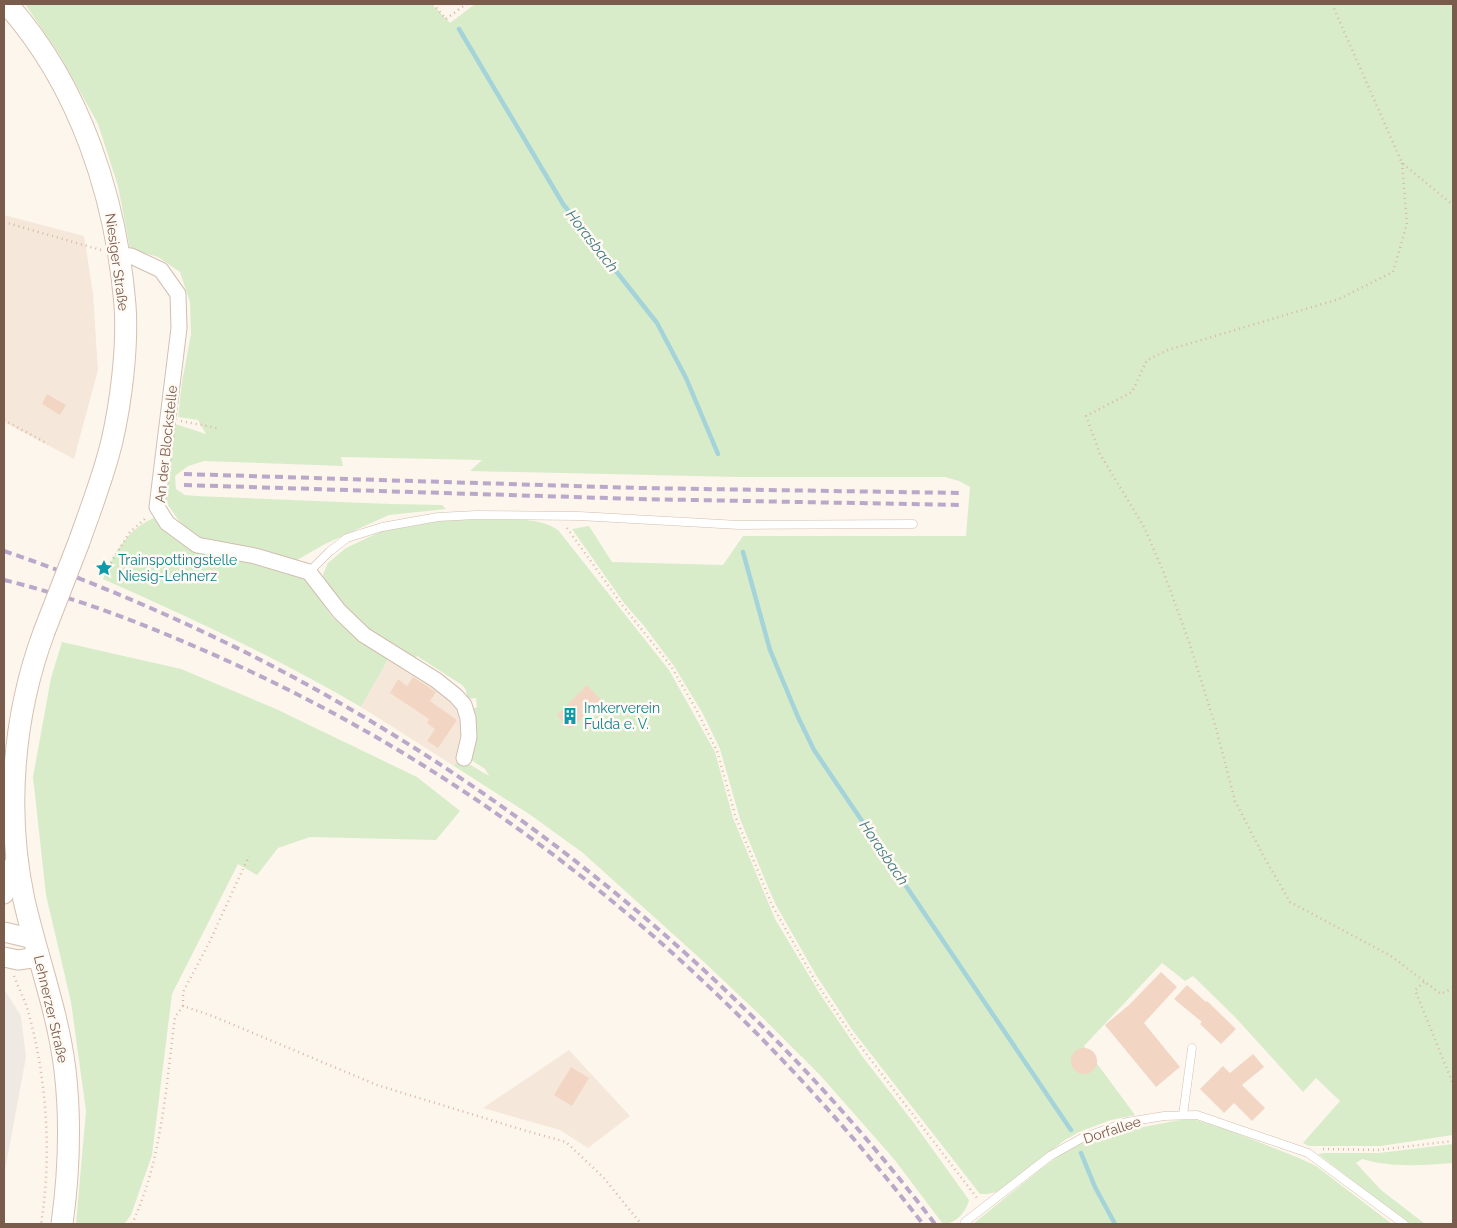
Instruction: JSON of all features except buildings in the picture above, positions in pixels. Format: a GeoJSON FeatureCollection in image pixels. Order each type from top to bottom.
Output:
{"type":"FeatureCollection","features":[{"type":"Feature","properties":{"kind":"main road","name":"Niesiger Straße"},"geometry":{"type":"LineString","coordinates":[[7,4],[49,61],[89,141],[108,197],[108,249],[125,307],[122,374],[112,441],[102,477],[79,542],[44,632]]}},
{"type":"Feature","properties":{"kind":"main road","name":"Lehnerzer Straße"},"geometry":{"type":"LineString","coordinates":[[44,632],[28,683],[20,724],[14,796],[17,856],[24,900],[59,1037],[66,1078],[68,1150],[62,1224]]}},
{"type":"Feature","properties":{"kind":"street","name":"An der Blockstelle"},"geometry":{"type":"LineString","coordinates":[[108,249],[131,256],[161,270],[178,294],[179,328],[157,507],[168,523],[197,546],[255,556],[309,572]]}},
{"type":"Feature","properties":{"kind":"street"},"geometry":{"type":"LineString","coordinates":[[309,572],[338,611],[364,635],[436,680],[464,705],[468,718],[469,737],[464,758]]}},
{"type":"Feature","properties":{"kind":"street"},"geometry":{"type":"LineString","coordinates":[[4,894],[17,856]]}},
{"type":"Feature","properties":{"kind":"street"},"geometry":{"type":"LineString","coordinates":[[4,932],[37,948]]}},
{"type":"Feature","properties":{"kind":"street"},"geometry":{"type":"LineString","coordinates":[[8,965],[37,948]]}},
{"type":"Feature","properties":{"kind":"lane"},"geometry":{"type":"LineString","coordinates":[[309,572],[329,552],[348,538],[382,527],[438,517],[476,515],[579,516],[739,525],[913,524]]}},
{"type":"Feature","properties":{"kind":"lane"},"geometry":{"type":"LineString","coordinates":[[1183,1115],[1192,1048]]}},
{"type":"Feature","properties":{"kind":"lane","name":"Dorfallee"},"geometry":{"type":"LineString","coordinates":[[965,1222],[1050,1156],[1082,1138],[1127,1122],[1164,1116],[1197,1115],[1308,1153],[1404,1224]]}},
{"type":"Feature","properties":{"kind":"path"},"geometry":{"type":"LineString","coordinates":[[433,4],[446,19],[466,4]]}},
{"type":"Feature","properties":{"kind":"path"},"geometry":{"type":"LineString","coordinates":[[1332,4],[1402,163],[1407,224],[1394,272],[1339,299],[1168,350],[1147,360],[1132,392],[1086,416],[1100,454],[1144,527],[1164,573],[1189,642],[1216,728],[1234,801],[1290,902],[1391,956],[1441,994],[1453,988]]}},
{"type":"Feature","properties":{"kind":"path"},"geometry":{"type":"LineString","coordinates":[[1402,163],[1453,205]]}},
{"type":"Feature","properties":{"kind":"path"},"geometry":{"type":"LineString","coordinates":[[4,222],[108,249]]}},
{"type":"Feature","properties":{"kind":"path"},"geometry":{"type":"LineString","coordinates":[[168,416],[185,422],[217,428]]}},
{"type":"Feature","properties":{"kind":"path"},"geometry":{"type":"LineString","coordinates":[[4,420],[48,444]]}},
{"type":"Feature","properties":{"kind":"path"},"geometry":{"type":"LineString","coordinates":[[108,566],[130,532],[157,507]]}},
{"type":"Feature","properties":{"kind":"path"},"geometry":{"type":"LineString","coordinates":[[559,517],[623,606],[671,666],[697,711],[718,750],[736,818],[772,905],[817,984],[851,1034],[984,1208]]}},
{"type":"Feature","properties":{"kind":"path"},"geometry":{"type":"LineString","coordinates":[[132,1224],[140,1208],[154,1162],[175,1017],[183,1006],[183,992],[209,943],[249,856]]}},
{"type":"Feature","properties":{"kind":"path"},"geometry":{"type":"LineString","coordinates":[[8,965],[28,1011],[44,1090],[46,1192],[41,1224]]}},
{"type":"Feature","properties":{"kind":"path"},"geometry":{"type":"LineString","coordinates":[[1424,982],[1415,990],[1453,1084]]}},
{"type":"Feature","properties":{"kind":"path"},"geometry":{"type":"LineString","coordinates":[[183,1006],[210,1015],[377,1085],[566,1142],[604,1178],[641,1224]]}},
{"type":"Feature","properties":{"kind":"path"},"geometry":{"type":"LineString","coordinates":[[1308,1153],[1323,1149],[1378,1150],[1453,1141]]}},
{"type":"Feature","properties":{"kind":"shaded area"},"geometry":{"type":"Polygon","coordinates":[[[4,215],[84,236],[93,293],[98,370],[74,459],[4,422],[4,215]]]}},
{"type":"Feature","properties":{"kind":"shaded area"},"geometry":{"type":"Polygon","coordinates":[[[390,656],[445,691],[461,711],[463,719],[462,754],[454,766],[361,707],[390,656]]]}},
{"type":"Feature","properties":{"kind":"shaded area"},"geometry":{"type":"Polygon","coordinates":[[[4,989],[21,1016],[26,1057],[4,1176],[4,989]]]}},
{"type":"Feature","properties":{"kind":"shaded area"},"geometry":{"type":"Polygon","coordinates":[[[569,1050],[630,1116],[588,1148],[560,1130],[483,1108],[569,1050]]]}},
{"type":"Feature","properties":{"kind":"green space"},"geometry":{"type":"Polygon","coordinates":[[[25,4],[432,4],[450,23],[475,4],[1453,4],[1453,1135],[1381,1146],[1309,1146],[1303,1143],[1340,1101],[1316,1078],[1303,1092],[1235,1017],[1193,976],[1185,981],[1162,963],[1084,1046],[1135,1115],[1111,1120],[1079,1132],[1065,1140],[997,1192],[980,1194],[853,1031],[816,975],[776,905],[768,887],[740,819],[720,749],[703,714],[674,666],[624,603],[572,529],[589,526],[612,562],[723,565],[743,536],[966,536],[970,487],[945,477],[739,477],[470,471],[482,460],[341,457],[343,466],[204,461],[188,466],[175,476],[176,489],[185,495],[196,496],[442,505],[446,509],[389,515],[325,544],[297,560],[203,541],[184,528],[168,505],[166,495],[172,423],[206,434],[198,420],[178,417],[191,334],[190,302],[180,272],[158,257],[130,249],[118,186],[98,124],[59,54],[25,4]]]}},
{"type":"Feature","properties":{"kind":"green space"},"geometry":{"type":"Polygon","coordinates":[[[156,517],[174,536],[279,567],[306,579],[332,617],[390,656],[361,707],[234,639],[103,579],[123,542],[137,528],[156,517]]]}},
{"type":"Feature","properties":{"kind":"green space"},"geometry":{"type":"Polygon","coordinates":[[[490,519],[534,521],[558,530],[669,670],[715,752],[733,818],[775,919],[820,994],[862,1056],[913,1122],[969,1200],[966,1209],[956,1220],[943,1224],[894,1159],[820,1075],[704,962],[583,853],[532,816],[454,766],[459,758],[489,776],[485,769],[468,758],[471,710],[477,707],[476,698],[467,699],[466,690],[462,685],[417,656],[413,662],[365,629],[324,586],[323,574],[328,563],[346,548],[382,531],[445,520],[490,519]]]}},
{"type":"Feature","properties":{"kind":"green space"},"geometry":{"type":"Polygon","coordinates":[[[62,642],[181,669],[276,709],[417,777],[460,811],[436,840],[310,837],[278,848],[257,875],[238,864],[172,994],[152,1155],[131,1215],[124,1224],[76,1224],[86,1111],[71,1002],[46,895],[33,777],[51,678],[62,642]]]}},
{"type":"Feature","properties":{"kind":"green space"},"geometry":{"type":"Polygon","coordinates":[[[1180,1120],[1196,1120],[1228,1130],[1316,1166],[1392,1224],[973,1224],[1072,1146],[1101,1135],[1180,1120]]]}},
{"type":"Feature","properties":{"kind":"green space"},"geometry":{"type":"Polygon","coordinates":[[[1453,1144],[1453,1163],[1396,1165],[1362,1159],[1356,1163],[1381,1190],[1425,1224],[1409,1224],[1318,1154],[1379,1153],[1453,1144]]]}},
{"type":"Feature","properties":{"kind":"waterway","name":"Horasbach"},"geometry":{"type":"LineString","coordinates":[[459,29],[563,204],[657,323],[686,378],[718,454]]}},
{"type":"Feature","properties":{"kind":"waterway","name":"Horasbach"},"geometry":{"type":"LineString","coordinates":[[743,552],[770,650],[814,750],[1071,1130]]}},
{"type":"Feature","properties":{"kind":"waterway","name":"Horasbach"},"geometry":{"type":"LineString","coordinates":[[1081,1153],[1095,1187],[1115,1224]]}},
{"type":"Feature","properties":{"kind":"railway"},"geometry":{"type":"LineString","coordinates":[[184,474],[639,488],[962,493]]}},
{"type":"Feature","properties":{"kind":"railway"},"geometry":{"type":"LineString","coordinates":[[184,485],[639,499],[961,505]]}},
{"type":"Feature","properties":{"kind":"railway"},"geometry":{"type":"LineString","coordinates":[[4,551],[66,573],[127,598],[247,653],[346,707],[442,766],[535,830],[623,900],[708,974],[788,1053],[864,1136],[935,1224]]}},
{"type":"Feature","properties":{"kind":"railway"},"geometry":{"type":"LineString","coordinates":[[4,580],[62,596],[119,616],[230,662],[332,712],[429,769],[522,832],[611,900],[695,974],[775,1053],[851,1136],[923,1224]]}},
{"type":"Feature","properties":{"kind":"place","name":"Trainspottingstelle Niesig-Lehnerz"},"geometry":{"type":"Point","coordinates":[104,568]}},
{"type":"Feature","properties":{"kind":"place","name":"Imkerverein Fulda e. V."},"geometry":{"type":"Point","coordinates":[570,716]}}]}
